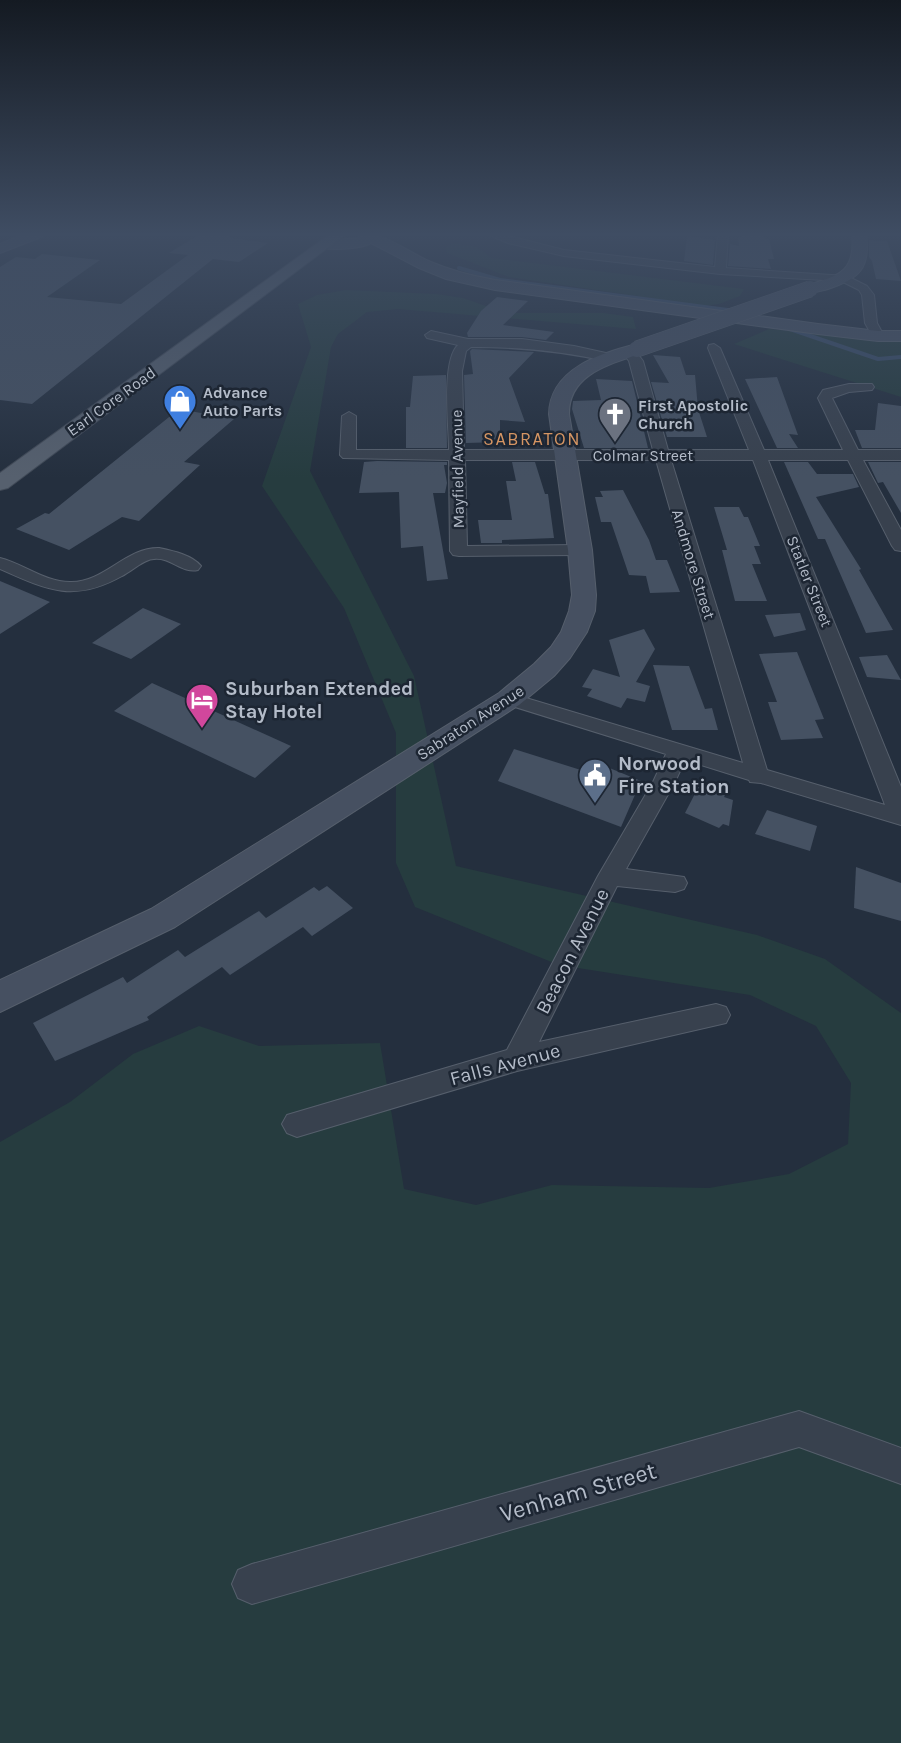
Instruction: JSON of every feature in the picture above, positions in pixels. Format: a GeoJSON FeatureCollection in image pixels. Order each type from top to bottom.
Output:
{"type":"FeatureCollection","features":[{"type":"Feature","properties":{"kind":"main road","name":"Earl Core Road"},"geometry":{"type":"LineString","coordinates":[[0,483],[228,315]]}},
{"type":"Feature","properties":{"kind":"street"},"geometry":{"type":"LineString","coordinates":[[720,315],[878,336],[901,336]]}},
{"type":"Feature","properties":{"kind":"street","name":"Sabraton Avenue"},"geometry":{"type":"LineString","coordinates":[[0,997],[163,918],[509,699],[544,670],[561,652],[574,633],[582,610],[584,595],[580,550],[559,414],[561,394],[572,380],[625,353],[734,315]]}},
{"type":"Feature","properties":{"kind":"street"},"geometry":{"type":"LineString","coordinates":[[870,315],[871,323],[878,336]]}},
{"type":"Feature","properties":{"kind":"street"},"geometry":{"type":"LineString","coordinates":[[431,335],[468,343],[522,342],[625,353]]}},
{"type":"Feature","properties":{"kind":"street","name":"Mayfield Avenue"},"geometry":{"type":"LineString","coordinates":[[468,343],[460,349],[455,371],[459,551],[580,550]]}},
{"type":"Feature","properties":{"kind":"street","name":"Statler Street"},"geometry":{"type":"LineString","coordinates":[[714,348],[756,454],[796,544],[901,817]]}},
{"type":"Feature","properties":{"kind":"street","name":"Andmore Street"},"geometry":{"type":"LineString","coordinates":[[625,353],[636,362],[758,777]]}},
{"type":"Feature","properties":{"kind":"street"},"geometry":{"type":"LineString","coordinates":[[867,387],[836,390],[828,393],[825,398],[852,455],[901,546]]}},
{"type":"Feature","properties":{"kind":"street","name":"Colmar Street"},"geometry":{"type":"LineString","coordinates":[[349,416],[348,455],[901,455]]}},
{"type":"Feature","properties":{"kind":"street"},"geometry":{"type":"LineString","coordinates":[[0,563],[61,587],[74,588],[88,585],[147,554],[157,552],[192,566]]}},
{"type":"Feature","properties":{"kind":"street"},"geometry":{"type":"LineString","coordinates":[[509,699],[678,750],[758,777],[901,817]]}},
{"type":"Feature","properties":{"kind":"street","name":"Beacon Avenue"},"geometry":{"type":"LineString","coordinates":[[517,1059],[610,876],[664,782],[678,750]]}},
{"type":"Feature","properties":{"kind":"street"},"geometry":{"type":"LineString","coordinates":[[610,876],[675,883]]}},
{"type":"Feature","properties":{"kind":"street","name":"Falls Avenue"},"geometry":{"type":"LineString","coordinates":[[297,1124],[517,1059],[716,1015]]}},
{"type":"Feature","properties":{"kind":"street","name":"Venham Street"},"geometry":{"type":"LineString","coordinates":[[252,1584],[800,1430],[901,1467]]}},
{"type":"Feature","properties":{"kind":"green space"},"geometry":{"type":"Polygon","coordinates":[[[301,315],[363,315],[338,334],[331,347],[310,471],[414,676],[456,866],[757,935],[825,959],[901,1013],[901,1743],[0,1743],[0,1142],[70,1102],[133,1054],[199,1026],[259,1046],[380,1043],[404,1189],[476,1205],[552,1185],[709,1188],[789,1174],[848,1144],[851,1083],[816,1026],[750,995],[559,965],[415,907],[396,863],[396,733],[344,608],[262,486],[311,347],[301,315]]]}},
{"type":"Feature","properties":{"kind":"green space"},"geometry":{"type":"Polygon","coordinates":[[[473,315],[621,315],[633,317],[636,329],[473,315]]]}},
{"type":"Feature","properties":{"kind":"green space"},"geometry":{"type":"Polygon","coordinates":[[[769,329],[901,341],[901,397],[734,344],[769,329]]]}},
{"type":"Feature","properties":{"kind":"building"},"geometry":{"type":"Polygon","coordinates":[[[0,315],[143,315],[32,404],[0,400],[0,315]]]}},
{"type":"Feature","properties":{"kind":"building"},"geometry":{"type":"Polygon","coordinates":[[[478,315],[513,315],[503,325],[554,332],[546,340],[522,337],[468,337],[467,333],[478,315]]]}},
{"type":"Feature","properties":{"kind":"building"},"geometry":{"type":"Polygon","coordinates":[[[472,349],[534,352],[509,378],[525,422],[500,420],[500,442],[466,443],[464,375],[473,374],[470,351],[472,349]]]}},
{"type":"Feature","properties":{"kind":"building"},"geometry":{"type":"Polygon","coordinates":[[[653,355],[680,357],[686,375],[695,375],[698,409],[707,437],[667,437],[651,382],[669,383],[653,355]]]}},
{"type":"Feature","properties":{"kind":"building"},"geometry":{"type":"Polygon","coordinates":[[[446,375],[447,448],[406,448],[406,407],[410,407],[413,376],[446,375]]]}},
{"type":"Feature","properties":{"kind":"building"},"geometry":{"type":"Polygon","coordinates":[[[777,377],[798,435],[789,434],[798,448],[777,448],[745,379],[777,377]]]}},
{"type":"Feature","properties":{"kind":"building"},"geometry":{"type":"Polygon","coordinates":[[[596,379],[632,381],[648,448],[584,448],[572,409],[573,401],[601,400],[596,379]]]}},
{"type":"Feature","properties":{"kind":"building"},"geometry":{"type":"Polygon","coordinates":[[[878,403],[901,406],[901,448],[862,448],[855,430],[875,430],[878,403]]]}},
{"type":"Feature","properties":{"kind":"building"},"geometry":{"type":"Polygon","coordinates":[[[179,409],[234,419],[184,462],[200,465],[139,521],[122,517],[69,550],[16,529],[45,513],[49,514],[179,409]]]}},
{"type":"Feature","properties":{"kind":"building"},"geometry":{"type":"Polygon","coordinates":[[[364,462],[447,462],[447,465],[444,465],[447,483],[445,493],[433,493],[448,579],[427,581],[423,546],[401,548],[399,492],[359,493],[364,462]]]}},
{"type":"Feature","properties":{"kind":"building"},"geometry":{"type":"Polygon","coordinates":[[[512,462],[535,462],[545,494],[548,494],[554,538],[481,543],[478,520],[512,520],[506,481],[516,481],[512,462]]]}},
{"type":"Feature","properties":{"kind":"building"},"geometry":{"type":"Polygon","coordinates":[[[784,462],[808,462],[817,474],[853,474],[859,487],[816,497],[861,569],[859,570],[893,630],[866,633],[825,539],[818,539],[784,462]]]}},
{"type":"Feature","properties":{"kind":"building"},"geometry":{"type":"Polygon","coordinates":[[[868,462],[901,462],[901,513],[883,482],[878,483],[868,462]]]}},
{"type":"Feature","properties":{"kind":"building"},"geometry":{"type":"Polygon","coordinates":[[[623,490],[649,540],[656,560],[667,560],[680,592],[650,593],[646,576],[629,575],[611,522],[601,522],[595,497],[603,497],[600,491],[623,490]]]}},
{"type":"Feature","properties":{"kind":"building"},"geometry":{"type":"Polygon","coordinates":[[[714,507],[739,507],[744,517],[748,517],[760,546],[754,546],[761,564],[752,564],[767,601],[735,601],[722,550],[727,550],[714,507]]]}},
{"type":"Feature","properties":{"kind":"building"},"geometry":{"type":"Polygon","coordinates":[[[0,581],[50,602],[0,634],[0,581]]]}},
{"type":"Feature","properties":{"kind":"building"},"geometry":{"type":"Polygon","coordinates":[[[143,608],[181,624],[131,659],[92,643],[143,608]]]}},
{"type":"Feature","properties":{"kind":"building"},"geometry":{"type":"Polygon","coordinates":[[[800,613],[806,630],[774,637],[765,615],[800,613]]]}},
{"type":"Feature","properties":{"kind":"building"},"geometry":{"type":"Polygon","coordinates":[[[644,629],[655,649],[636,682],[650,686],[645,702],[627,698],[621,708],[587,696],[592,689],[582,687],[593,669],[620,677],[609,640],[644,629]]]}},
{"type":"Feature","properties":{"kind":"building"},"geometry":{"type":"Polygon","coordinates":[[[797,652],[824,719],[815,720],[823,738],[781,740],[768,702],[777,702],[759,654],[797,652]]]}},
{"type":"Feature","properties":{"kind":"building"},"geometry":{"type":"Polygon","coordinates":[[[887,655],[901,680],[867,677],[859,657],[887,655]]]}},
{"type":"Feature","properties":{"kind":"building"},"geometry":{"type":"Polygon","coordinates":[[[653,665],[689,666],[705,709],[712,708],[718,730],[672,730],[653,665]]]}},
{"type":"Feature","properties":{"kind":"building","name":"Suburban Extended Stay Hotel"},"geometry":{"type":"Polygon","coordinates":[[[152,683],[291,746],[255,778],[114,711],[152,683]]]}},
{"type":"Feature","properties":{"kind":"building","name":"Norwood Fire Station"},"geometry":{"type":"Polygon","coordinates":[[[514,749],[584,771],[595,762],[641,781],[621,827],[498,781],[514,749]]]}},
{"type":"Feature","properties":{"kind":"building"},"geometry":{"type":"Polygon","coordinates":[[[701,782],[727,792],[724,797],[733,800],[729,826],[723,824],[719,828],[685,813],[701,782]]]}},
{"type":"Feature","properties":{"kind":"building"},"geometry":{"type":"Polygon","coordinates":[[[767,810],[817,826],[810,851],[755,834],[767,810]]]}},
{"type":"Feature","properties":{"kind":"building"},"geometry":{"type":"Polygon","coordinates":[[[856,867],[901,883],[901,921],[854,908],[856,867]]]}},
{"type":"Feature","properties":{"kind":"building"},"geometry":{"type":"Polygon","coordinates":[[[327,886],[353,908],[312,936],[303,927],[230,975],[222,967],[147,1017],[149,1020],[55,1061],[33,1023],[123,977],[127,983],[178,950],[185,957],[259,911],[266,918],[314,887],[319,891],[327,886]]]}},
{"type":"Feature","properties":{"kind":"waterway"},"geometry":{"type":"LineString","coordinates":[[790,329],[878,359],[901,357]]}},
{"type":"Feature","properties":{"kind":"place","name":"Advance Auto Parts"},"geometry":{"type":"Point","coordinates":[180,430]}},
{"type":"Feature","properties":{"kind":"place","name":"First Apostolic Church"},"geometry":{"type":"Point","coordinates":[615,443]}},
{"type":"Feature","properties":{"kind":"place","name":"Suburban Extended Stay Hotel"},"geometry":{"type":"Point","coordinates":[202,729]}},
{"type":"Feature","properties":{"kind":"place","name":"Norwood Fire Station"},"geometry":{"type":"Point","coordinates":[595,804]}},
{"type":"Feature","properties":{"kind":"district","name":"SABRATON"},"geometry":{"type":"Point","coordinates":[532,439]}}]}
